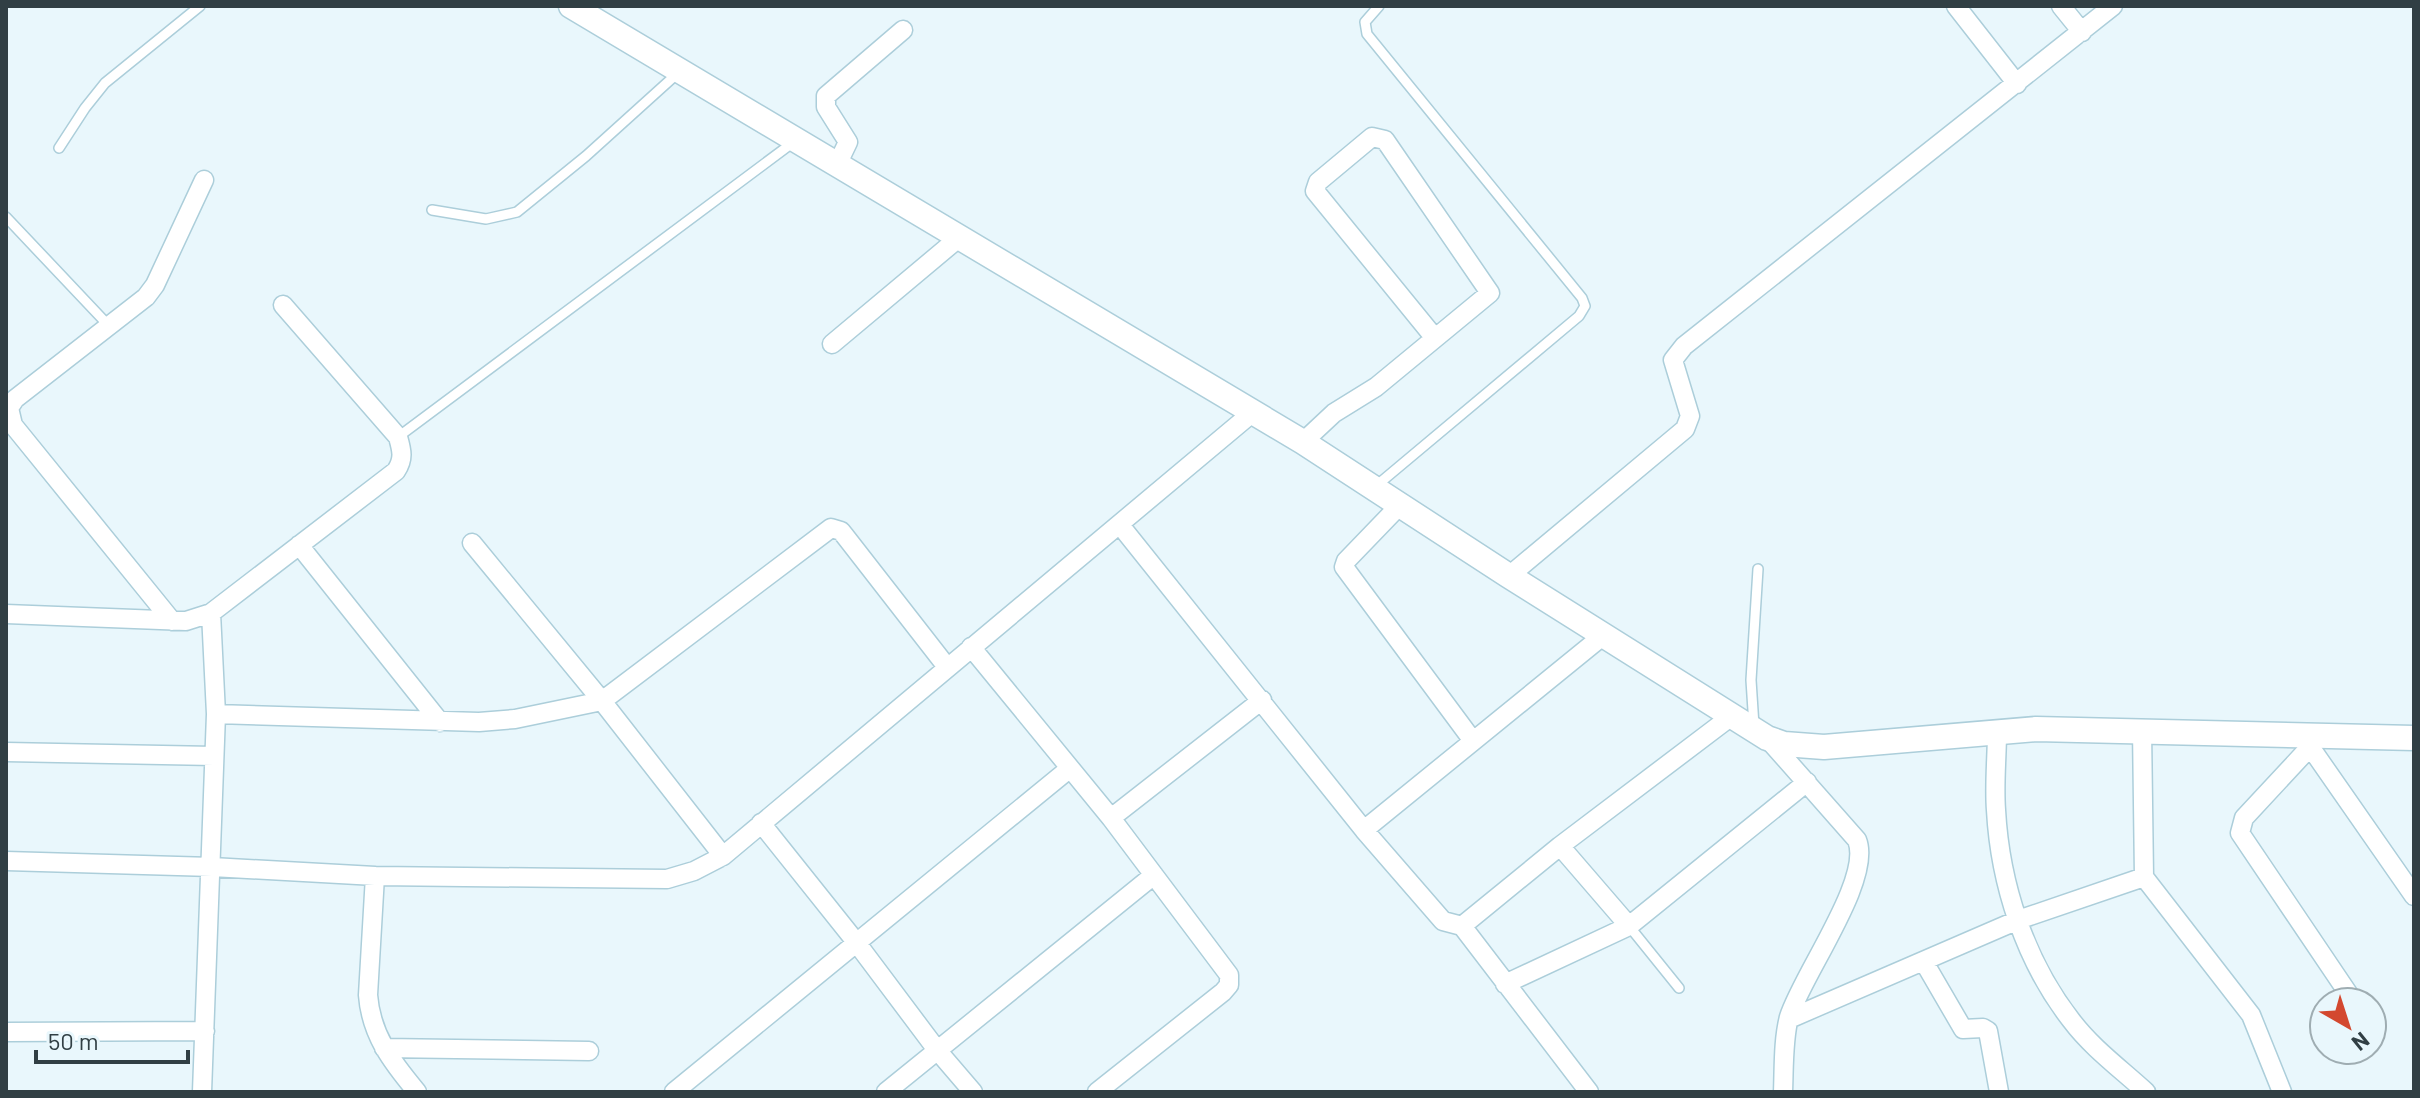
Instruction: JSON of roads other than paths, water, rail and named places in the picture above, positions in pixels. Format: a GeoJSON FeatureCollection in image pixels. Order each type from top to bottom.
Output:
{"type":"FeatureCollection","features":[{"type":"Feature","properties":{"kind":"street"},"geometry":{"type":"LineString","coordinates":[[571,6],[1303,442],[1509,576],[1761,734],[1784,744],[1824,747],[1997,731],[2142,729],[2306,741],[2414,738]]}},
{"type":"Feature","properties":{"kind":"street"},"geometry":{"type":"LineString","coordinates":[[1956,6],[2017,84]]}},
{"type":"Feature","properties":{"kind":"street"},"geometry":{"type":"LineString","coordinates":[[2061,6],[2082,32]]}},
{"type":"Feature","properties":{"kind":"street"},"geometry":{"type":"LineString","coordinates":[[1509,576],[1685,429],[1690,416],[1673,360],[1684,346],[2113,6]]}},
{"type":"Feature","properties":{"kind":"street"},"geometry":{"type":"LineString","coordinates":[[837,165],[848,142],[826,107],[826,96],[903,30]]}},
{"type":"Feature","properties":{"kind":"street"},"geometry":{"type":"LineString","coordinates":[[1303,442],[1334,413],[1376,387],[1487,297],[1490,291],[1385,140],[1372,137],[1318,182],[1315,191],[1434,337]]}},
{"type":"Feature","properties":{"kind":"street"},"geometry":{"type":"LineString","coordinates":[[172,621],[13,425],[9,408],[15,399],[136,306],[155,285],[204,180]]}},
{"type":"Feature","properties":{"kind":"street"},"geometry":{"type":"LineString","coordinates":[[832,344],[961,236]]}},
{"type":"Feature","properties":{"kind":"street"},"geometry":{"type":"LineString","coordinates":[[6,614],[172,621],[198,619],[211,613],[396,471],[402,461],[398,437],[283,305]]}},
{"type":"Feature","properties":{"kind":"street"},"geometry":{"type":"LineString","coordinates":[[6,861],[375,876],[667,879],[694,871],[723,856],[1252,413]]}},
{"type":"Feature","properties":{"kind":"street"},"geometry":{"type":"LineString","coordinates":[[1400,505],[1346,561],[1344,567],[1473,741]]}},
{"type":"Feature","properties":{"kind":"street"},"geometry":{"type":"LineString","coordinates":[[1120,525],[1364,830],[1443,921],[1462,926],[1589,1092]]}},
{"type":"Feature","properties":{"kind":"street"},"geometry":{"type":"LineString","coordinates":[[216,714],[440,722],[515,719],[602,701],[831,528],[841,531],[947,667]]}},
{"type":"Feature","properties":{"kind":"street"},"geometry":{"type":"LineString","coordinates":[[472,543],[602,701],[723,856]]}},
{"type":"Feature","properties":{"kind":"street"},"geometry":{"type":"LineString","coordinates":[[299,545],[440,722]]}},
{"type":"Feature","properties":{"kind":"street"},"geometry":{"type":"LineString","coordinates":[[202,1092],[216,714],[211,613]]}},
{"type":"Feature","properties":{"kind":"street"},"geometry":{"type":"LineString","coordinates":[[1364,830],[1605,634]]}},
{"type":"Feature","properties":{"kind":"street"},"geometry":{"type":"LineString","coordinates":[[971,647],[1111,818],[1227,970],[1229,985],[1097,1092]]}},
{"type":"Feature","properties":{"kind":"street"},"geometry":{"type":"LineString","coordinates":[[1111,818],[1262,700]]}},
{"type":"Feature","properties":{"kind":"street"},"geometry":{"type":"LineString","coordinates":[[1462,926],[1560,846],[1733,715]]}},
{"type":"Feature","properties":{"kind":"street"},"geometry":{"type":"LineString","coordinates":[[2142,729],[2144,877],[2251,1015],[2282,1092]]}},
{"type":"Feature","properties":{"kind":"street"},"geometry":{"type":"LineString","coordinates":[[1997,731],[1999,846],[2007,887],[2018,920],[2038,968],[2070,1019],[2103,1055],[2146,1092]]}},
{"type":"Feature","properties":{"kind":"street"},"geometry":{"type":"LineString","coordinates":[[1761,734],[1857,840],[1860,860],[1852,887],[1789,1019],[1783,1092]]}},
{"type":"Feature","properties":{"kind":"street"},"geometry":{"type":"LineString","coordinates":[[2306,741],[2414,896]]}},
{"type":"Feature","properties":{"kind":"street"},"geometry":{"type":"LineString","coordinates":[[2306,741],[2244,818],[2240,833],[2343,986]]}},
{"type":"Feature","properties":{"kind":"street"},"geometry":{"type":"LineString","coordinates":[[6,752],[214,756]]}},
{"type":"Feature","properties":{"kind":"street"},"geometry":{"type":"LineString","coordinates":[[674,1092],[1069,769]]}},
{"type":"Feature","properties":{"kind":"street"},"geometry":{"type":"LineString","coordinates":[[1505,984],[1629,926],[1807,782]]}},
{"type":"Feature","properties":{"kind":"street"},"geometry":{"type":"LineString","coordinates":[[761,823],[973,1092]]}},
{"type":"Feature","properties":{"kind":"street"},"geometry":{"type":"LineString","coordinates":[[1560,846],[1629,926]]}},
{"type":"Feature","properties":{"kind":"street"},"geometry":{"type":"LineString","coordinates":[[886,1092],[1154,875]]}},
{"type":"Feature","properties":{"kind":"street"},"geometry":{"type":"LineString","coordinates":[[375,876],[368,995],[374,1030],[417,1092]]}},
{"type":"Feature","properties":{"kind":"street"},"geometry":{"type":"LineString","coordinates":[[1789,1019],[2018,920],[2144,877]]}},
{"type":"Feature","properties":{"kind":"street"},"geometry":{"type":"LineString","coordinates":[[1924,962],[1963,1029],[1983,1028],[1988,1031],[1999,1092]]}},
{"type":"Feature","properties":{"kind":"street"},"geometry":{"type":"LineString","coordinates":[[6,1032],[205,1031]]}},
{"type":"Feature","properties":{"kind":"street"},"geometry":{"type":"LineString","coordinates":[[384,1048],[589,1051]]}},
{"type":"Feature","properties":{"kind":"lane"},"geometry":{"type":"LineString","coordinates":[[59,148],[105,83],[200,6]]}},
{"type":"Feature","properties":{"kind":"lane"},"geometry":{"type":"LineString","coordinates":[[1374,488],[1579,316],[1585,306],[1582,298],[1367,34],[1365,22],[1379,6]]}},
{"type":"Feature","properties":{"kind":"lane"},"geometry":{"type":"LineString","coordinates":[[432,210],[486,219],[517,212],[586,156],[679,72]]}},
{"type":"Feature","properties":{"kind":"lane"},"geometry":{"type":"LineString","coordinates":[[398,437],[795,141]]}},
{"type":"Feature","properties":{"kind":"lane"},"geometry":{"type":"LineString","coordinates":[[6,217],[110,327]]}},
{"type":"Feature","properties":{"kind":"lane"},"geometry":{"type":"LineString","coordinates":[[1758,569],[1751,680],[1761,734]]}},
{"type":"Feature","properties":{"kind":"lane"},"geometry":{"type":"LineString","coordinates":[[1629,926],[1679,988]]}}]}
